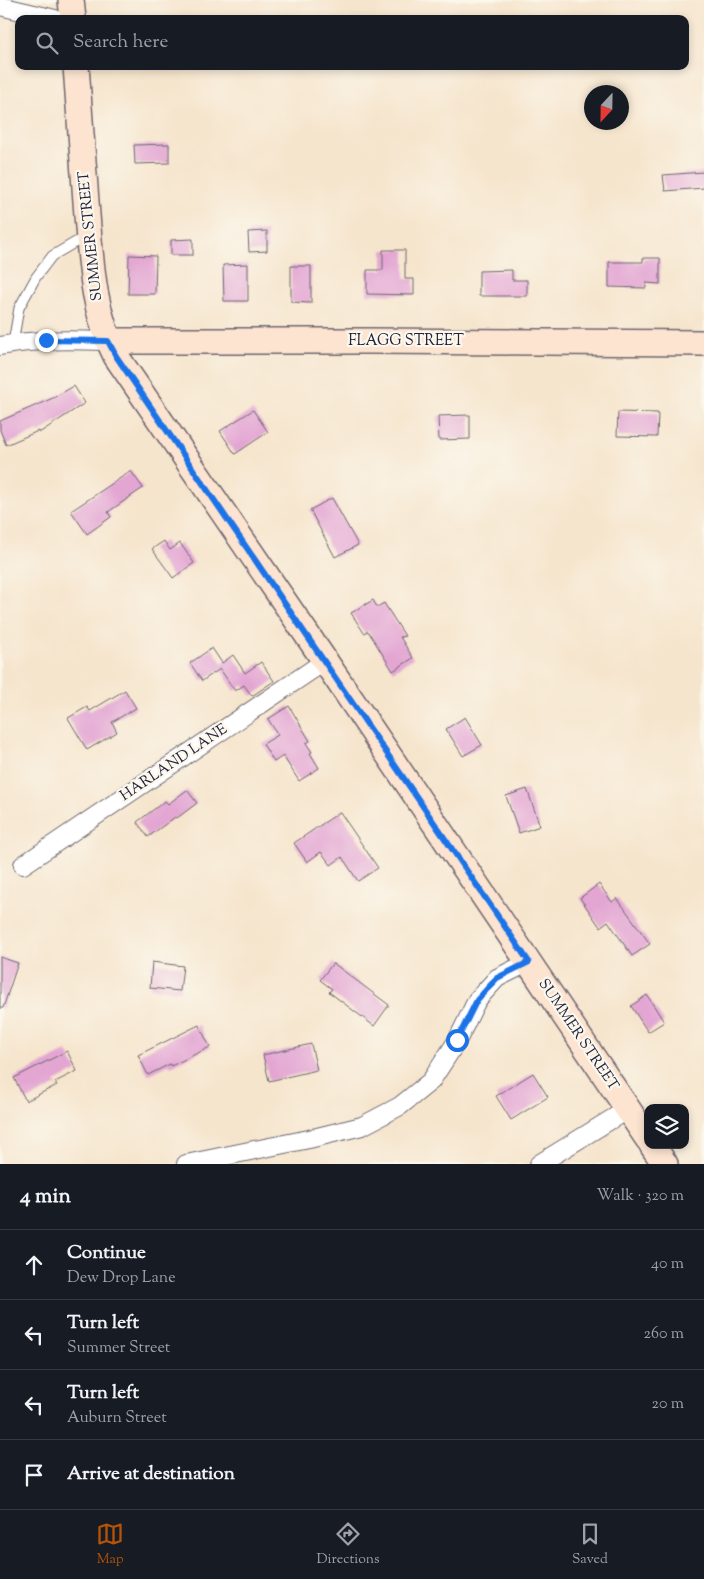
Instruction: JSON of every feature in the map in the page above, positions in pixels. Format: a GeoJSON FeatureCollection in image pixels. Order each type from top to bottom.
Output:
{"type":"FeatureCollection","features":[{"type":"Feature","properties":{"kind":"main road"},"geometry":{"type":"LineString","coordinates":[[72,0],[73,15]]}},
{"type":"Feature","properties":{"kind":"main road","name":"SUMMER STREET"},"geometry":{"type":"LineString","coordinates":[[76,70],[91,269],[96,299],[108,341],[644,1133]]}},
{"type":"Feature","properties":{"kind":"main road","name":"FLAGG STREET"},"geometry":{"type":"LineString","coordinates":[[108,341],[704,343]]}},
{"type":"Feature","properties":{"kind":"main road"},"geometry":{"type":"LineString","coordinates":[[655,1149],[665,1164]]}},
{"type":"Feature","properties":{"kind":"street"},"geometry":{"type":"LineString","coordinates":[[0,6],[37,15]]}},
{"type":"Feature","properties":{"kind":"street"},"geometry":{"type":"LineString","coordinates":[[6,345],[62,340],[108,341]]}},
{"type":"Feature","properties":{"kind":"street","name":"HARLAND LANE"},"geometry":{"type":"LineString","coordinates":[[23,865],[325,661]]}},
{"type":"Feature","properties":{"kind":"street"},"geometry":{"type":"LineString","coordinates":[[186,1164],[310,1139],[362,1126],[400,1106],[431,1080],[457,1040],[477,1000],[497,978],[529,962]]}},
{"type":"Feature","properties":{"kind":"street"},"geometry":{"type":"LineString","coordinates":[[539,1164],[628,1109]]}},
{"type":"Feature","properties":{"kind":"lane"},"geometry":{"type":"LineString","coordinates":[[6,345],[19,308],[36,277],[52,256],[89,234]]}},
{"type":"Feature","properties":{"kind":"building"},"geometry":{"type":"Polygon","coordinates":[[[169,144],[169,163],[135,164],[134,145],[169,144]]]}},
{"type":"Feature","properties":{"kind":"building"},"geometry":{"type":"Polygon","coordinates":[[[704,172],[704,188],[665,191],[663,175],[704,172]]]}},
{"type":"Feature","properties":{"kind":"building"},"geometry":{"type":"Polygon","coordinates":[[[267,231],[267,251],[249,252],[248,232],[267,231]]]}},
{"type":"Feature","properties":{"kind":"building"},"geometry":{"type":"Polygon","coordinates":[[[193,239],[193,255],[171,255],[171,240],[193,239]]]}},
{"type":"Feature","properties":{"kind":"building"},"geometry":{"type":"Polygon","coordinates":[[[383,250],[405,250],[405,279],[414,279],[414,295],[367,294],[367,270],[383,270],[383,250]]]}},
{"type":"Feature","properties":{"kind":"building"},"geometry":{"type":"Polygon","coordinates":[[[129,255],[156,256],[155,294],[128,294],[129,255]]]}},
{"type":"Feature","properties":{"kind":"building"},"geometry":{"type":"Polygon","coordinates":[[[643,258],[660,258],[660,284],[646,283],[646,288],[609,287],[609,262],[643,262],[643,258]]]}},
{"type":"Feature","properties":{"kind":"building"},"geometry":{"type":"Polygon","coordinates":[[[248,264],[248,301],[224,301],[223,265],[248,264]]]}},
{"type":"Feature","properties":{"kind":"building"},"geometry":{"type":"Polygon","coordinates":[[[291,266],[311,266],[311,303],[291,302],[291,266]]]}},
{"type":"Feature","properties":{"kind":"building"},"geometry":{"type":"Polygon","coordinates":[[[512,270],[512,280],[527,280],[527,296],[479,296],[479,271],[512,270]]]}},
{"type":"Feature","properties":{"kind":"building"},"geometry":{"type":"Polygon","coordinates":[[[74,386],[85,403],[39,433],[38,431],[6,445],[0,430],[0,421],[53,398],[74,386]]]}},
{"type":"Feature","properties":{"kind":"building"},"geometry":{"type":"Polygon","coordinates":[[[253,410],[268,432],[235,454],[220,431],[253,410]]]}},
{"type":"Feature","properties":{"kind":"building"},"geometry":{"type":"Polygon","coordinates":[[[618,412],[658,413],[657,437],[617,436],[618,412]]]}},
{"type":"Feature","properties":{"kind":"building"},"geometry":{"type":"Polygon","coordinates":[[[470,415],[470,439],[439,440],[438,416],[470,415]]]}},
{"type":"Feature","properties":{"kind":"building"},"geometry":{"type":"Polygon","coordinates":[[[131,471],[143,488],[108,512],[111,517],[87,534],[71,511],[131,471]]]}},
{"type":"Feature","properties":{"kind":"building"},"geometry":{"type":"Polygon","coordinates":[[[332,498],[358,545],[335,557],[310,510],[332,498]]]}},
{"type":"Feature","properties":{"kind":"building"},"geometry":{"type":"Polygon","coordinates":[[[164,541],[170,550],[180,543],[194,563],[173,578],[152,549],[164,541]]]}},
{"type":"Feature","properties":{"kind":"building"},"geometry":{"type":"Polygon","coordinates":[[[373,600],[377,607],[384,603],[405,636],[400,637],[413,658],[393,671],[368,631],[364,633],[351,613],[373,600]]]}},
{"type":"Feature","properties":{"kind":"building"},"geometry":{"type":"Polygon","coordinates":[[[212,648],[222,663],[233,655],[245,673],[261,662],[274,681],[252,696],[244,685],[235,691],[220,669],[202,681],[190,663],[212,648]]]}},
{"type":"Feature","properties":{"kind":"building"},"geometry":{"type":"Polygon","coordinates":[[[125,690],[136,708],[112,722],[117,732],[87,750],[68,718],[87,707],[90,711],[125,690]]]}},
{"type":"Feature","properties":{"kind":"building"},"geometry":{"type":"Polygon","coordinates":[[[289,706],[310,741],[306,743],[319,768],[299,781],[283,756],[274,762],[263,744],[278,735],[268,719],[289,706]]]}},
{"type":"Feature","properties":{"kind":"building"},"geometry":{"type":"Polygon","coordinates":[[[465,717],[482,745],[463,756],[446,729],[465,717]]]}},
{"type":"Feature","properties":{"kind":"building"},"geometry":{"type":"Polygon","coordinates":[[[527,789],[540,826],[519,833],[506,796],[527,789]]]}},
{"type":"Feature","properties":{"kind":"building"},"geometry":{"type":"Polygon","coordinates":[[[187,790],[197,803],[148,837],[137,822],[165,801],[168,804],[187,790]]]}},
{"type":"Feature","properties":{"kind":"building"},"geometry":{"type":"Polygon","coordinates":[[[340,812],[378,868],[358,881],[342,857],[331,865],[321,852],[307,862],[294,843],[340,812]]]}},
{"type":"Feature","properties":{"kind":"building"},"geometry":{"type":"Polygon","coordinates":[[[599,884],[612,902],[617,898],[650,944],[632,956],[608,921],[600,927],[580,898],[599,884]]]}},
{"type":"Feature","properties":{"kind":"building"},"geometry":{"type":"Polygon","coordinates":[[[0,957],[18,963],[3,1008],[0,1008],[0,957]]]}},
{"type":"Feature","properties":{"kind":"building"},"geometry":{"type":"Polygon","coordinates":[[[152,962],[183,966],[180,991],[150,988],[152,962]]]}},
{"type":"Feature","properties":{"kind":"building"},"geometry":{"type":"Polygon","coordinates":[[[333,963],[389,1005],[374,1026],[329,992],[332,989],[320,980],[333,963]]]}},
{"type":"Feature","properties":{"kind":"building"},"geometry":{"type":"Polygon","coordinates":[[[647,995],[664,1022],[648,1032],[631,1006],[647,995]]]}},
{"type":"Feature","properties":{"kind":"building"},"geometry":{"type":"Polygon","coordinates":[[[199,1025],[210,1047],[148,1075],[138,1055],[199,1025]]]}},
{"type":"Feature","properties":{"kind":"building"},"geometry":{"type":"Polygon","coordinates":[[[311,1044],[317,1070],[269,1081],[263,1055],[311,1044]]]}},
{"type":"Feature","properties":{"kind":"building"},"geometry":{"type":"Polygon","coordinates":[[[67,1051],[77,1071],[55,1082],[57,1085],[26,1101],[14,1078],[67,1051]]]}},
{"type":"Feature","properties":{"kind":"building"},"geometry":{"type":"Polygon","coordinates":[[[533,1073],[548,1097],[511,1120],[496,1096],[533,1073]]]}},
{"type":"Feature","properties":{"kind":"route"},"geometry":{"type":"LineString","coordinates":[[46,340],[108,341],[116,356],[529,962],[497,978],[477,1000],[457,1040]]}}]}
